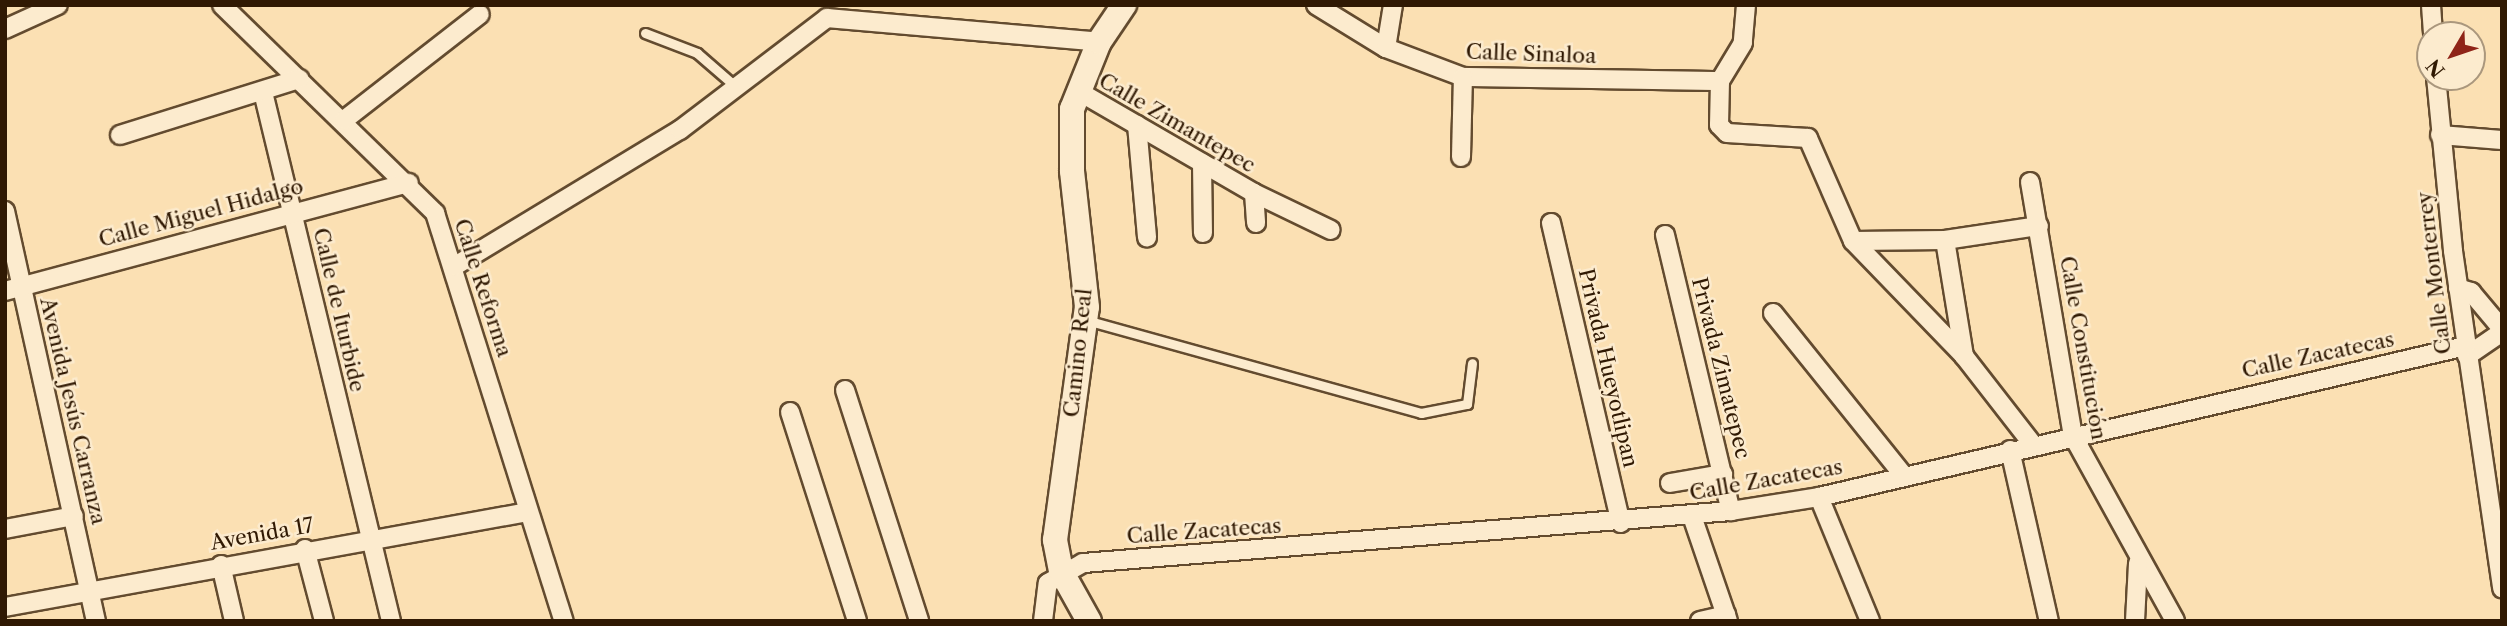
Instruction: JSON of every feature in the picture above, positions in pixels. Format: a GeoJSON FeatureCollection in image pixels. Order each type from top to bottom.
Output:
{"type":"FeatureCollection","features":[{"type":"Feature","properties":{"kind":"main road","name":"Camino Real"},"geometry":{"type":"LineString","coordinates":[[1089,621],[1061,571],[1055,540],[1086,320],[1072,171],[1078,91],[1099,42],[1124,5]]}},
{"type":"Feature","properties":{"kind":"street"},"geometry":{"type":"LineString","coordinates":[[5,29],[58,5]]}},
{"type":"Feature","properties":{"kind":"street","name":"Calle Reforma"},"geometry":{"type":"LineString","coordinates":[[222,5],[409,183],[435,213],[564,621]]}},
{"type":"Feature","properties":{"kind":"street","name":"Calle Sinaloa"},"geometry":{"type":"LineString","coordinates":[[1316,5],[1386,48],[1463,77],[1720,81]]}},
{"type":"Feature","properties":{"kind":"street"},"geometry":{"type":"LineString","coordinates":[[1386,48],[1393,5]]}},
{"type":"Feature","properties":{"kind":"street"},"geometry":{"type":"LineString","coordinates":[[1746,5],[1743,43],[1720,81],[1715,111],[1727,133],[1808,138],[1853,241],[1964,356],[2034,446]]}},
{"type":"Feature","properties":{"kind":"street"},"geometry":{"type":"LineString","coordinates":[[454,267],[583,194],[680,130],[825,11],[1099,42]]}},
{"type":"Feature","properties":{"kind":"street"},"geometry":{"type":"LineString","coordinates":[[344,120],[480,14]]}},
{"type":"Feature","properties":{"kind":"street"},"geometry":{"type":"LineString","coordinates":[[1461,157],[1463,77]]}},
{"type":"Feature","properties":{"kind":"street"},"geometry":{"type":"LineString","coordinates":[[120,135],[299,79]]}},
{"type":"Feature","properties":{"kind":"street","name":"Calle Zimantepec"},"geometry":{"type":"LineString","coordinates":[[1078,91],[1254,193],[1331,230]]}},
{"type":"Feature","properties":{"kind":"street","name":"Calle Monterrey"},"geometry":{"type":"LineString","coordinates":[[2437,91],[2466,351],[2502,588]]}},
{"type":"Feature","properties":{"kind":"street","name":"Calle de Iturbide"},"geometry":{"type":"LineString","coordinates":[[263,92],[391,621]]}},
{"type":"Feature","properties":{"kind":"street"},"geometry":{"type":"LineString","coordinates":[[1136,125],[1147,238]]}},
{"type":"Feature","properties":{"kind":"street"},"geometry":{"type":"LineString","coordinates":[[2440,135],[2502,140]]}},
{"type":"Feature","properties":{"kind":"street"},"geometry":{"type":"LineString","coordinates":[[1202,163],[1203,233]]}},
{"type":"Feature","properties":{"kind":"street","name":"Calle Constitución"},"geometry":{"type":"LineString","coordinates":[[2030,181],[2073,436],[2138,563],[2175,621]]}},
{"type":"Feature","properties":{"kind":"street","name":"Calle Miguel Hidalgo"},"geometry":{"type":"LineString","coordinates":[[14,289],[292,211],[409,183]]}},
{"type":"Feature","properties":{"kind":"street"},"geometry":{"type":"LineString","coordinates":[[1254,193],[1256,223]]}},
{"type":"Feature","properties":{"kind":"street","name":"Avenida Jesús Carranza"},"geometry":{"type":"LineString","coordinates":[[5,211],[14,289],[74,516],[96,621]]}},
{"type":"Feature","properties":{"kind":"street","name":"Privada Hueyotlipan"},"geometry":{"type":"LineString","coordinates":[[1551,223],[1621,523]]}},
{"type":"Feature","properties":{"kind":"street"},"geometry":{"type":"LineString","coordinates":[[1853,241],[1945,240],[2039,226]]}},
{"type":"Feature","properties":{"kind":"street","name":"Privada Zimatepec"},"geometry":{"type":"LineString","coordinates":[[1665,236],[1731,512]]}},
{"type":"Feature","properties":{"kind":"street"},"geometry":{"type":"LineString","coordinates":[[1945,240],[1964,356]]}},
{"type":"Feature","properties":{"kind":"street"},"geometry":{"type":"LineString","coordinates":[[2458,288],[2471,292],[2502,330],[2466,351]]}},
{"type":"Feature","properties":{"kind":"street"},"geometry":{"type":"LineString","coordinates":[[1773,313],[1904,476]]}},
{"type":"Feature","properties":{"kind":"street","name":"Calle Zacatecas"},"geometry":{"type":"LineString","coordinates":[[1061,571],[1083,563],[1621,523],[1731,512],[1819,497],[2010,450],[2466,351]]}},
{"type":"Feature","properties":{"kind":"street"},"geometry":{"type":"LineString","coordinates":[[845,390],[919,621]]}},
{"type":"Feature","properties":{"kind":"street"},"geometry":{"type":"LineString","coordinates":[[790,412],[857,621]]}},
{"type":"Feature","properties":{"kind":"street"},"geometry":{"type":"LineString","coordinates":[[2010,450],[2049,621]]}},
{"type":"Feature","properties":{"kind":"street"},"geometry":{"type":"LineString","coordinates":[[1670,483],[1723,474]]}},
{"type":"Feature","properties":{"kind":"street"},"geometry":{"type":"LineString","coordinates":[[1819,497],[1870,621]]}},
{"type":"Feature","properties":{"kind":"street","name":"Avenida 17"},"geometry":{"type":"LineString","coordinates":[[5,607],[305,549],[528,512]]}},
{"type":"Feature","properties":{"kind":"street"},"geometry":{"type":"LineString","coordinates":[[5,529],[74,516]]}},
{"type":"Feature","properties":{"kind":"street"},"geometry":{"type":"LineString","coordinates":[[1692,516],[1727,618],[1700,621]]}},
{"type":"Feature","properties":{"kind":"street"},"geometry":{"type":"LineString","coordinates":[[305,549],[324,621]]}},
{"type":"Feature","properties":{"kind":"street"},"geometry":{"type":"LineString","coordinates":[[2135,621],[2138,563]]}},
{"type":"Feature","properties":{"kind":"street"},"geometry":{"type":"LineString","coordinates":[[221,565],[234,621]]}},
{"type":"Feature","properties":{"kind":"street"},"geometry":{"type":"LineString","coordinates":[[1043,621],[1048,583],[1061,571]]}},
{"type":"Feature","properties":{"kind":"lane"},"geometry":{"type":"LineString","coordinates":[[645,33],[697,53],[734,85]]}},
{"type":"Feature","properties":{"kind":"lane"},"geometry":{"type":"LineString","coordinates":[[1086,320],[1421,413],[1466,404],[1472,363]]}}]}
